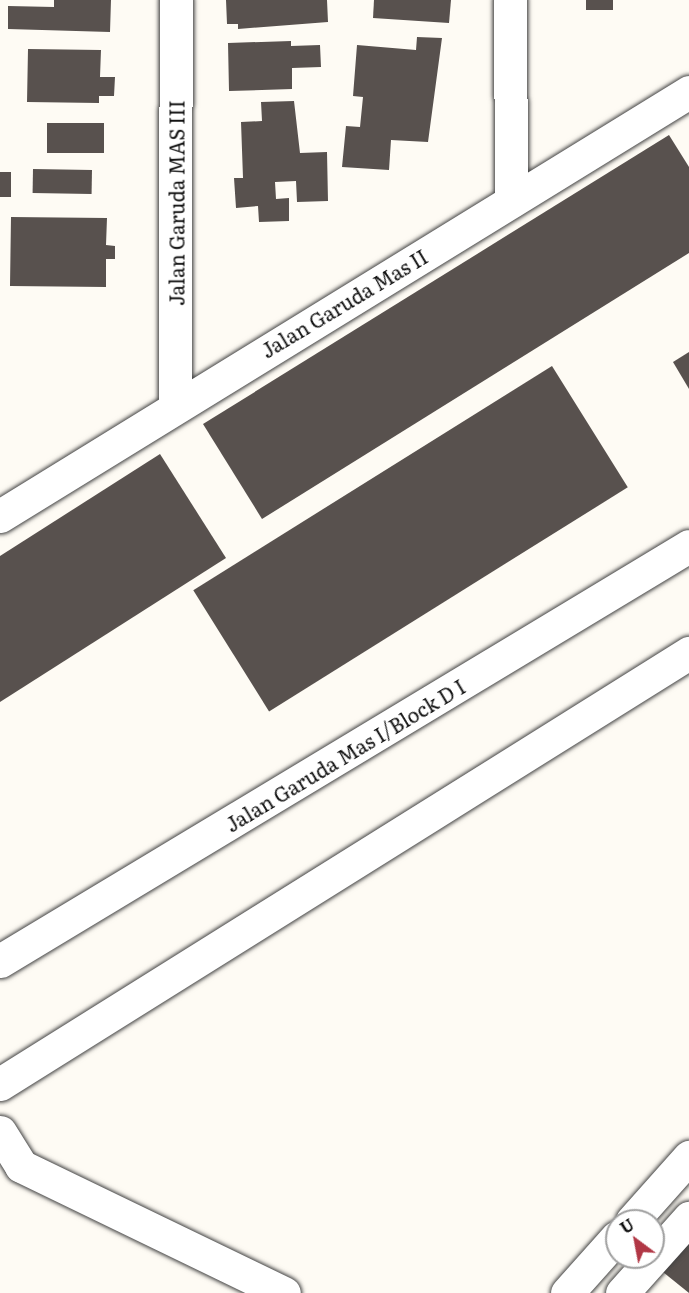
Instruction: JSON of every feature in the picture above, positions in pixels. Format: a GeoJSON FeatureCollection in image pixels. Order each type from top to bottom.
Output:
{"type":"FeatureCollection","features":[{"type":"Feature","properties":{"kind":"street","name":"Jalan Garuda MAS III"},"geometry":{"type":"LineString","coordinates":[[175,407],[176,0]]}},
{"type":"Feature","properties":{"kind":"street"},"geometry":{"type":"LineString","coordinates":[[510,0],[511,201]]}},
{"type":"Feature","properties":{"kind":"street","name":"Jalan Garuda Mas II"},"geometry":{"type":"LineString","coordinates":[[0,516],[689,92]]}},
{"type":"Feature","properties":{"kind":"street","name":"Jalan Garuda Mas I/Block D I"},"geometry":{"type":"LineString","coordinates":[[0,961],[689,546]]}},
{"type":"Feature","properties":{"kind":"street"},"geometry":{"type":"LineString","coordinates":[[0,1084],[689,653]]}},
{"type":"Feature","properties":{"kind":"street"},"geometry":{"type":"LineString","coordinates":[[0,1132],[21,1167],[284,1293]]}},
{"type":"Feature","properties":{"kind":"street"},"geometry":{"type":"LineString","coordinates":[[643,1209],[689,1157]]}},
{"type":"Feature","properties":{"kind":"street"},"geometry":{"type":"LineString","coordinates":[[637,1287],[689,1218]]}},
{"type":"Feature","properties":{"kind":"street"},"geometry":{"type":"LineString","coordinates":[[567,1293],[605,1250]]}},
{"type":"Feature","properties":{"kind":"building"},"geometry":{"type":"Polygon","coordinates":[[[54,0],[111,0],[110,32],[8,29],[8,6],[54,7],[54,0]]]}},
{"type":"Feature","properties":{"kind":"building"},"geometry":{"type":"Polygon","coordinates":[[[226,0],[327,0],[328,22],[238,29],[238,24],[227,24],[226,0]]]}},
{"type":"Feature","properties":{"kind":"building"},"geometry":{"type":"Polygon","coordinates":[[[374,0],[451,0],[449,23],[373,18],[374,0]]]}},
{"type":"Feature","properties":{"kind":"building"},"geometry":{"type":"Polygon","coordinates":[[[586,0],[613,0],[613,10],[586,10],[586,0]]]}},
{"type":"Feature","properties":{"kind":"building"},"geometry":{"type":"Polygon","coordinates":[[[417,37],[442,38],[428,142],[391,140],[389,170],[342,167],[346,126],[360,127],[363,97],[353,96],[357,45],[416,50],[417,37]]]}},
{"type":"Feature","properties":{"kind":"building"},"geometry":{"type":"Polygon","coordinates":[[[291,41],[291,46],[320,45],[321,67],[292,68],[292,89],[229,91],[228,43],[291,41]]]}},
{"type":"Feature","properties":{"kind":"building"},"geometry":{"type":"Polygon","coordinates":[[[28,49],[101,50],[100,77],[115,77],[114,96],[99,96],[99,103],[27,102],[28,49]]]}},
{"type":"Feature","properties":{"kind":"building"},"geometry":{"type":"Polygon","coordinates":[[[294,101],[300,153],[327,152],[328,201],[297,202],[296,181],[275,182],[276,199],[289,198],[289,221],[259,222],[258,206],[236,208],[234,178],[243,178],[241,122],[262,121],[261,102],[294,101]]]}},
{"type":"Feature","properties":{"kind":"building"},"geometry":{"type":"Polygon","coordinates":[[[47,123],[104,123],[104,153],[47,153],[47,123]]]}},
{"type":"Feature","properties":{"kind":"building"},"geometry":{"type":"Polygon","coordinates":[[[669,135],[689,167],[689,253],[262,519],[203,424],[669,135]]]}},
{"type":"Feature","properties":{"kind":"building"},"geometry":{"type":"Polygon","coordinates":[[[33,169],[92,170],[92,194],[33,193],[33,169]]]}},
{"type":"Feature","properties":{"kind":"building"},"geometry":{"type":"Polygon","coordinates":[[[0,172],[11,172],[11,197],[0,197],[0,172]]]}},
{"type":"Feature","properties":{"kind":"building"},"geometry":{"type":"Polygon","coordinates":[[[11,217],[107,218],[106,245],[115,246],[115,259],[106,259],[106,287],[10,286],[11,217]]]}},
{"type":"Feature","properties":{"kind":"building"},"geometry":{"type":"Polygon","coordinates":[[[689,352],[689,389],[673,362],[689,352]]]}},
{"type":"Feature","properties":{"kind":"building"},"geometry":{"type":"Polygon","coordinates":[[[552,366],[628,487],[269,711],[193,590],[552,366]]]}},
{"type":"Feature","properties":{"kind":"building"},"geometry":{"type":"Polygon","coordinates":[[[160,454],[226,558],[0,702],[0,556],[160,454]]]}},
{"type":"Feature","properties":{"kind":"building"},"geometry":{"type":"Polygon","coordinates":[[[689,1230],[689,1293],[659,1269],[665,1269],[665,1259],[689,1230]]]}}]}
